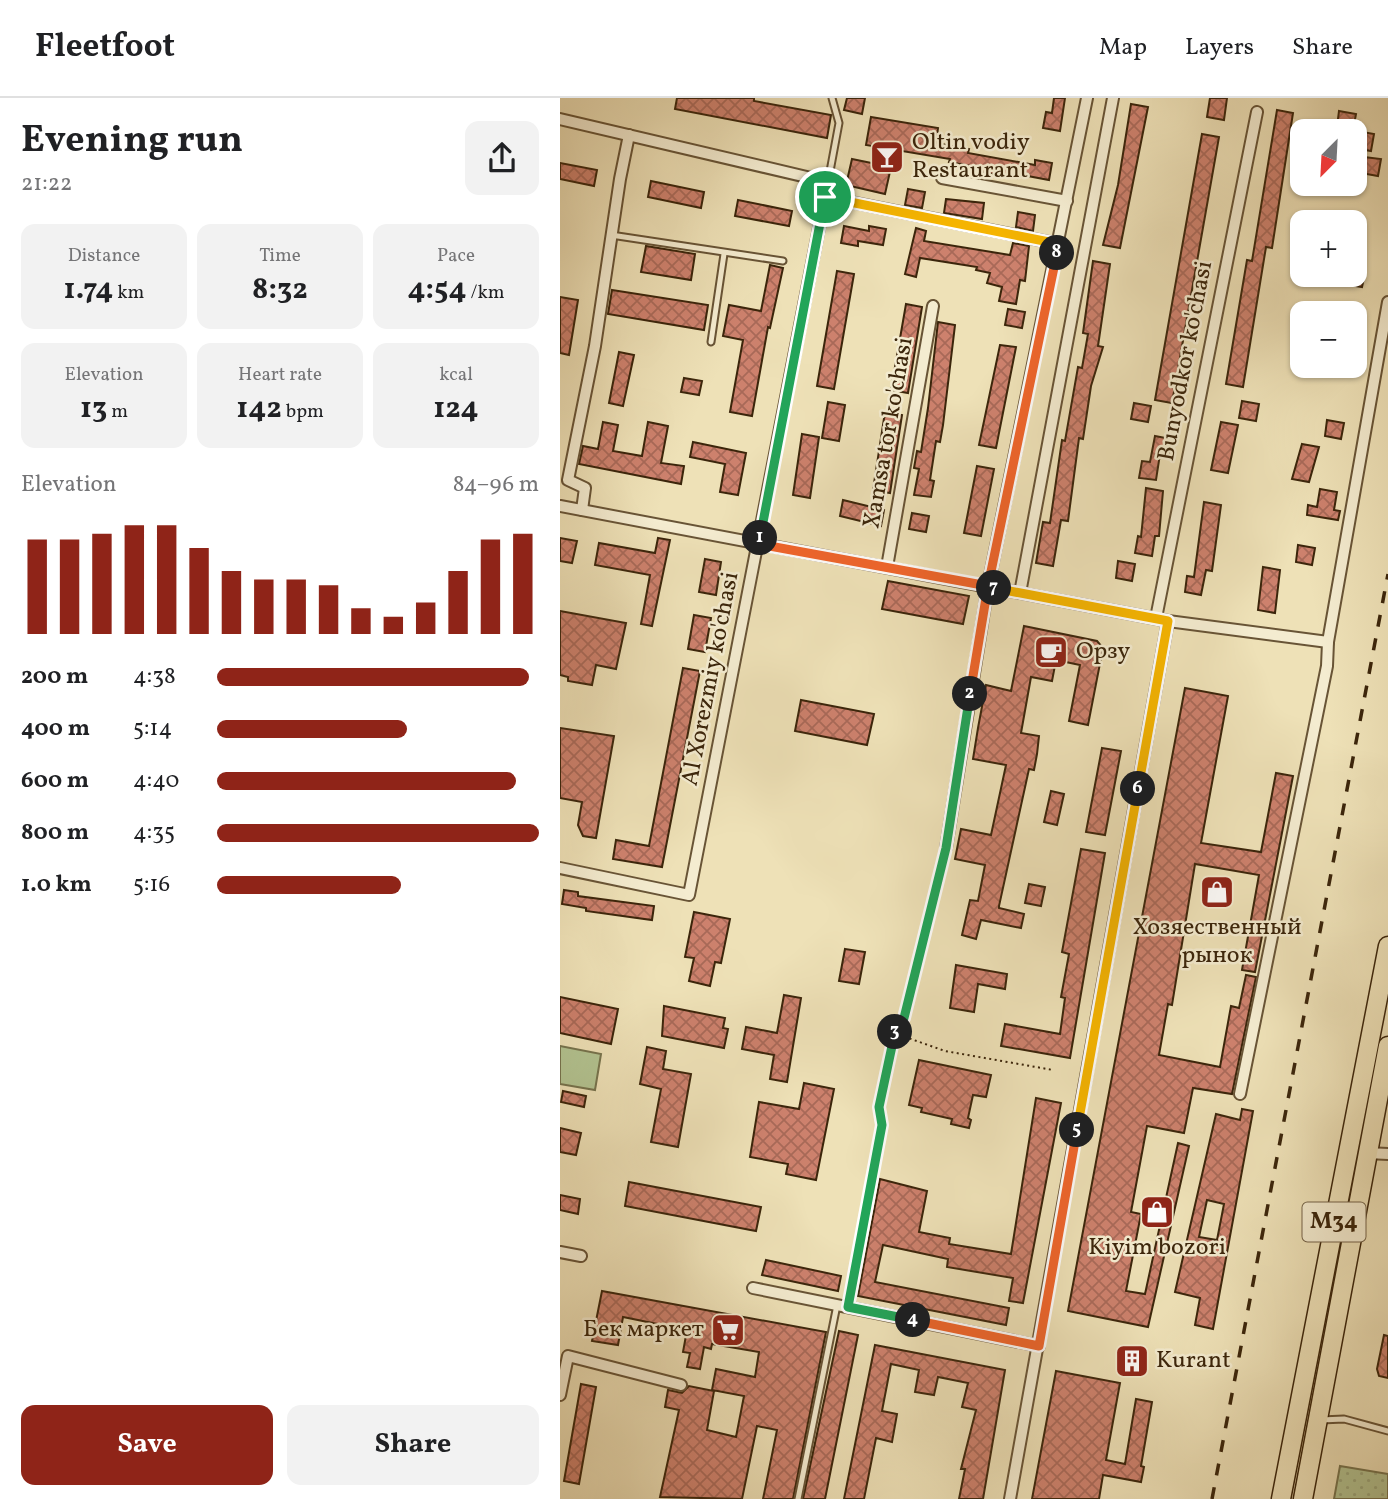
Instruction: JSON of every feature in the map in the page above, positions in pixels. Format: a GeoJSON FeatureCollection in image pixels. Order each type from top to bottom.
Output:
{"type":"FeatureCollection","features":[{"type":"Feature","properties":{"kind":"highway","name":"M34"},"geometry":{"type":"LineString","coordinates":[[1280,1499],[1388,946]]}},
{"type":"Feature","properties":{"kind":"highway","name":"M34"},"geometry":{"type":"LineString","coordinates":[[1303,1499],[1388,1046]]}},
{"type":"Feature","properties":{"kind":"street"},"geometry":{"type":"LineString","coordinates":[[946,848],[988,586],[1087,98]]}},
{"type":"Feature","properties":{"kind":"street"},"geometry":{"type":"LineString","coordinates":[[1020,593],[1114,98]]}},
{"type":"Feature","properties":{"kind":"street","name":"Bunyodkor ko'chasi"},"geometry":{"type":"LineString","coordinates":[[1156,618],[1257,112]]}},
{"type":"Feature","properties":{"kind":"street"},"geometry":{"type":"LineString","coordinates":[[560,119],[828,182]]}},
{"type":"Feature","properties":{"kind":"street"},"geometry":{"type":"LineString","coordinates":[[582,510],[585,488],[568,480],[595,346],[629,135]]}},
{"type":"Feature","properties":{"kind":"street"},"geometry":{"type":"LineString","coordinates":[[943,178],[1067,201]]}},
{"type":"Feature","properties":{"kind":"street","name":"Al Xorezmiy ko'chasi"},"geometry":{"type":"LineString","coordinates":[[560,868],[689,895],[828,182]]}},
{"type":"Feature","properties":{"kind":"street"},"geometry":{"type":"LineString","coordinates":[[825,197],[1059,244]]}},
{"type":"Feature","properties":{"kind":"street"},"geometry":{"type":"LineString","coordinates":[[1240,1094],[1328,666],[1328,642],[1388,302]]}},
{"type":"Feature","properties":{"kind":"street","name":"Xamsa tor ko'chasi"},"geometry":{"type":"LineString","coordinates":[[887,567],[933,306]]}},
{"type":"Feature","properties":{"kind":"street"},"geometry":{"type":"LineString","coordinates":[[560,506],[1168,621],[1328,642]]}},
{"type":"Feature","properties":{"kind":"street"},"geometry":{"type":"LineString","coordinates":[[1010,1499],[1168,621]]}},
{"type":"Feature","properties":{"kind":"street"},"geometry":{"type":"LineString","coordinates":[[1367,1153],[1388,1153]]}},
{"type":"Feature","properties":{"kind":"street"},"geometry":{"type":"LineString","coordinates":[[560,1252],[581,1256]]}},
{"type":"Feature","properties":{"kind":"street"},"geometry":{"type":"LineString","coordinates":[[753,1288],[1039,1346]]}},
{"type":"Feature","properties":{"kind":"street"},"geometry":{"type":"LineString","coordinates":[[560,1395],[568,1356],[681,1385]]}},
{"type":"Feature","properties":{"kind":"lane"},"geometry":{"type":"LineString","coordinates":[[828,182],[839,123],[832,98]]}},
{"type":"Feature","properties":{"kind":"lane"},"geometry":{"type":"LineString","coordinates":[[611,235],[783,261]]}},
{"type":"Feature","properties":{"kind":"lane"},"geometry":{"type":"LineString","coordinates":[[711,342],[724,254]]}},
{"type":"Feature","properties":{"kind":"lane"},"geometry":{"type":"LineString","coordinates":[[798,1499],[842,1306]]}},
{"type":"Feature","properties":{"kind":"lane"},"geometry":{"type":"LineString","coordinates":[[1318,1420],[1344,1419],[1388,1431]]}},
{"type":"Feature","properties":{"kind":"path"},"geometry":{"type":"LineString","coordinates":[[842,1306],[882,1125],[879,1107],[894,1033],[904,1018],[946,848]]}},
{"type":"Feature","properties":{"kind":"path"},"geometry":{"type":"LineString","coordinates":[[894,1033],[945,1051],[1053,1070]]}},
{"type":"Feature","properties":{"kind":"green space"},"geometry":{"type":"Polygon","coordinates":[[[560,1046],[601,1054],[595,1090],[560,1084],[560,1046]]]}},
{"type":"Feature","properties":{"kind":"green space"},"geometry":{"type":"Polygon","coordinates":[[[1340,1466],[1388,1474],[1388,1499],[1334,1499],[1340,1466]]]}},
{"type":"Feature","properties":{"kind":"building"},"geometry":{"type":"Polygon","coordinates":[[[677,98],[754,98],[754,101],[831,115],[827,138],[675,109],[677,98]]]}},
{"type":"Feature","properties":{"kind":"building"},"geometry":{"type":"Polygon","coordinates":[[[847,98],[865,98],[862,114],[844,110],[847,98]]]}},
{"type":"Feature","properties":{"kind":"building"},"geometry":{"type":"Polygon","coordinates":[[[1054,98],[1065,98],[1060,131],[1043,128],[1046,112],[1052,113],[1054,98]]]}},
{"type":"Feature","properties":{"kind":"building"},"geometry":{"type":"Polygon","coordinates":[[[1210,98],[1227,98],[1224,120],[1207,117],[1210,98]]]}},
{"type":"Feature","properties":{"kind":"building"},"geometry":{"type":"Polygon","coordinates":[[[1131,104],[1148,107],[1120,248],[1103,245],[1118,185],[1131,104]]]}},
{"type":"Feature","properties":{"kind":"building"},"geometry":{"type":"Polygon","coordinates":[[[1277,110],[1293,113],[1272,248],[1266,247],[1243,387],[1226,384],[1247,260],[1252,261],[1277,110]]]}},
{"type":"Feature","properties":{"kind":"building"},"geometry":{"type":"Polygon","coordinates":[[[1339,111],[1356,114],[1355,119],[1338,119],[1339,111]]]}},
{"type":"Feature","properties":{"kind":"building"},"geometry":{"type":"Polygon","coordinates":[[[871,117],[938,128],[936,143],[969,149],[968,153],[1035,165],[1035,160],[1052,163],[1049,180],[970,170],[971,166],[949,162],[950,159],[866,145],[871,117]]]}},
{"type":"Feature","properties":{"kind":"building"},"geometry":{"type":"Polygon","coordinates":[[[1367,133],[1374,134],[1371,151],[1367,150],[1367,133]]]}},
{"type":"Feature","properties":{"kind":"building"},"geometry":{"type":"Polygon","coordinates":[[[1202,134],[1219,137],[1172,403],[1155,400],[1202,134]]]}},
{"type":"Feature","properties":{"kind":"building"},"geometry":{"type":"Polygon","coordinates":[[[1367,157],[1381,159],[1378,176],[1367,174],[1367,157]]]}},
{"type":"Feature","properties":{"kind":"building"},"geometry":{"type":"Polygon","coordinates":[[[852,159],[891,167],[885,194],[846,185],[852,159]]]}},
{"type":"Feature","properties":{"kind":"building"},"geometry":{"type":"Polygon","coordinates":[[[560,163],[597,170],[594,186],[560,179],[560,163]]]}},
{"type":"Feature","properties":{"kind":"building"},"geometry":{"type":"Polygon","coordinates":[[[651,181],[704,192],[701,208],[648,197],[651,181]]]}},
{"type":"Feature","properties":{"kind":"building"},"geometry":{"type":"Polygon","coordinates":[[[908,189],[925,192],[922,208],[905,205],[908,189]]]}},
{"type":"Feature","properties":{"kind":"building"},"geometry":{"type":"Polygon","coordinates":[[[946,199],[984,203],[982,219],[944,213],[946,199]]]}},
{"type":"Feature","properties":{"kind":"building"},"geometry":{"type":"Polygon","coordinates":[[[738,200],[792,211],[789,226],[735,216],[738,200]]]}},
{"type":"Feature","properties":{"kind":"building"},"geometry":{"type":"Polygon","coordinates":[[[1018,212],[1035,215],[1033,231],[1016,227],[1018,212]]]}},
{"type":"Feature","properties":{"kind":"building"},"geometry":{"type":"Polygon","coordinates":[[[844,226],[869,231],[869,226],[886,229],[883,245],[858,241],[858,246],[841,243],[844,226]]]}},
{"type":"Feature","properties":{"kind":"building"},"geometry":{"type":"Polygon","coordinates":[[[916,228],[926,231],[924,241],[1010,255],[1013,243],[1029,246],[1025,281],[1020,280],[1016,304],[999,301],[1002,287],[987,283],[990,273],[976,270],[977,267],[920,258],[916,277],[905,274],[916,228]]]}},
{"type":"Feature","properties":{"kind":"building"},"geometry":{"type":"Polygon","coordinates":[[[646,246],[695,254],[691,280],[641,272],[646,246]]]}},
{"type":"Feature","properties":{"kind":"building"},"geometry":{"type":"Polygon","coordinates":[[[1093,261],[1110,264],[1098,346],[1103,347],[1091,386],[1083,439],[1079,438],[1068,521],[1061,520],[1053,566],[1036,563],[1043,522],[1050,523],[1062,440],[1065,441],[1078,367],[1082,368],[1088,334],[1083,333],[1093,261]]]}},
{"type":"Feature","properties":{"kind":"building"},"geometry":{"type":"Polygon","coordinates":[[[770,265],[783,268],[770,328],[768,327],[752,416],[730,412],[743,340],[723,336],[729,305],[761,311],[770,265]]]}},
{"type":"Feature","properties":{"kind":"building"},"geometry":{"type":"Polygon","coordinates":[[[837,271],[854,274],[834,389],[817,386],[837,271]]]}},
{"type":"Feature","properties":{"kind":"building"},"geometry":{"type":"Polygon","coordinates":[[[612,290],[708,305],[704,330],[608,314],[612,290]]]}},
{"type":"Feature","properties":{"kind":"building"},"geometry":{"type":"Polygon","coordinates":[[[560,297],[578,300],[569,355],[560,353],[560,297]]]}},
{"type":"Feature","properties":{"kind":"building"},"geometry":{"type":"Polygon","coordinates":[[[906,304],[922,307],[908,393],[891,390],[906,304]]]}},
{"type":"Feature","properties":{"kind":"building"},"geometry":{"type":"Polygon","coordinates":[[[1008,309],[1025,312],[1022,328],[1005,325],[1008,309]]]}},
{"type":"Feature","properties":{"kind":"building"},"geometry":{"type":"Polygon","coordinates":[[[938,322],[955,325],[943,425],[940,442],[936,441],[930,480],[934,481],[931,497],[914,495],[919,469],[914,468],[917,451],[921,452],[938,322]]]}},
{"type":"Feature","properties":{"kind":"building"},"geometry":{"type":"Polygon","coordinates":[[[1000,345],[1016,347],[996,448],[979,445],[1000,345]]]}},
{"type":"Feature","properties":{"kind":"building"},"geometry":{"type":"Polygon","coordinates":[[[619,352],[634,355],[623,406],[609,403],[619,352]]]}},
{"type":"Feature","properties":{"kind":"building"},"geometry":{"type":"Polygon","coordinates":[[[684,378],[702,381],[699,395],[681,392],[684,378]]]}},
{"type":"Feature","properties":{"kind":"building"},"geometry":{"type":"Polygon","coordinates":[[[1242,401],[1259,404],[1256,421],[1239,418],[1242,401]]]}},
{"type":"Feature","properties":{"kind":"building"},"geometry":{"type":"Polygon","coordinates":[[[828,402],[845,405],[839,441],[822,438],[828,402]]]}},
{"type":"Feature","properties":{"kind":"building"},"geometry":{"type":"Polygon","coordinates":[[[1134,403],[1151,406],[1148,422],[1131,419],[1134,403]]]}},
{"type":"Feature","properties":{"kind":"building"},"geometry":{"type":"Polygon","coordinates":[[[885,412],[902,415],[890,493],[873,490],[885,412]]]}},
{"type":"Feature","properties":{"kind":"building"},"geometry":{"type":"Polygon","coordinates":[[[1327,420],[1344,423],[1341,439],[1325,436],[1327,420]]]}},
{"type":"Feature","properties":{"kind":"building"},"geometry":{"type":"Polygon","coordinates":[[[603,422],[618,425],[613,451],[642,456],[648,422],[668,426],[661,463],[684,466],[681,484],[579,464],[583,446],[598,449],[603,422]]]}},
{"type":"Feature","properties":{"kind":"building"},"geometry":{"type":"Polygon","coordinates":[[[1221,422],[1238,425],[1228,473],[1211,470],[1221,422]]]}},
{"type":"Feature","properties":{"kind":"building"},"geometry":{"type":"Polygon","coordinates":[[[802,434],[819,437],[810,498],[793,495],[802,434]]]}},
{"type":"Feature","properties":{"kind":"building"},"geometry":{"type":"Polygon","coordinates":[[[1155,436],[1171,439],[1169,455],[1160,454],[1156,480],[1139,478],[1142,461],[1150,462],[1155,436]]]}},
{"type":"Feature","properties":{"kind":"building"},"geometry":{"type":"Polygon","coordinates":[[[693,442],[746,453],[738,495],[720,492],[725,464],[690,457],[693,442]]]}},
{"type":"Feature","properties":{"kind":"building"},"geometry":{"type":"Polygon","coordinates":[[[1302,444],[1319,447],[1309,482],[1292,479],[1302,444]]]}},
{"type":"Feature","properties":{"kind":"building"},"geometry":{"type":"Polygon","coordinates":[[[977,466],[994,469],[981,536],[964,533],[977,466]]]}},
{"type":"Feature","properties":{"kind":"building"},"geometry":{"type":"Polygon","coordinates":[[[1146,488],[1163,491],[1159,536],[1155,536],[1152,556],[1135,553],[1138,536],[1141,537],[1146,488]]]}},
{"type":"Feature","properties":{"kind":"building"},"geometry":{"type":"Polygon","coordinates":[[[1320,489],[1337,492],[1334,510],[1340,511],[1338,520],[1307,515],[1308,505],[1317,507],[1320,489]]]}},
{"type":"Feature","properties":{"kind":"building"},"geometry":{"type":"Polygon","coordinates":[[[843,500],[884,510],[881,526],[840,516],[843,500]]]}},
{"type":"Feature","properties":{"kind":"building"},"geometry":{"type":"Polygon","coordinates":[[[1204,502],[1221,505],[1212,571],[1206,570],[1201,595],[1185,592],[1187,576],[1194,577],[1204,502]]]}},
{"type":"Feature","properties":{"kind":"building"},"geometry":{"type":"Polygon","coordinates":[[[912,513],[929,516],[926,532],[909,529],[912,513]]]}},
{"type":"Feature","properties":{"kind":"building"},"geometry":{"type":"Polygon","coordinates":[[[560,538],[577,541],[572,563],[560,561],[560,538]]]}},
{"type":"Feature","properties":{"kind":"building"},"geometry":{"type":"Polygon","coordinates":[[[658,538],[670,540],[652,626],[641,624],[650,575],[595,565],[599,543],[655,553],[658,538]]]}},
{"type":"Feature","properties":{"kind":"building"},"geometry":{"type":"Polygon","coordinates":[[[1298,545],[1315,548],[1312,565],[1296,562],[1298,545]]]}},
{"type":"Feature","properties":{"kind":"building"},"geometry":{"type":"Polygon","coordinates":[[[705,559],[721,562],[716,595],[699,592],[705,559]]]}},
{"type":"Feature","properties":{"kind":"building"},"geometry":{"type":"Polygon","coordinates":[[[1118,561],[1135,564],[1132,581],[1116,578],[1118,561]]]}},
{"type":"Feature","properties":{"kind":"building"},"geometry":{"type":"Polygon","coordinates":[[[1263,567],[1280,570],[1275,613],[1258,610],[1263,567]]]}},
{"type":"Feature","properties":{"kind":"building"},"geometry":{"type":"Polygon","coordinates":[[[888,581],[969,596],[963,624],[882,609],[888,581]]]}},
{"type":"Feature","properties":{"kind":"building"},"geometry":{"type":"Polygon","coordinates":[[[560,611],[626,623],[616,669],[596,665],[592,685],[568,681],[568,677],[560,675],[560,611]]]}},
{"type":"Feature","properties":{"kind":"building"},"geometry":{"type":"Polygon","coordinates":[[[694,615],[711,618],[705,652],[688,649],[694,615]]]}},
{"type":"Feature","properties":{"kind":"building"},"geometry":{"type":"Polygon","coordinates":[[[1024,626],[1097,641],[1103,648],[1088,725],[1069,721],[1080,665],[1056,660],[1052,681],[1031,677],[1021,733],[1039,736],[1037,754],[1034,770],[1029,769],[999,906],[1024,914],[1021,928],[981,920],[976,939],[962,935],[970,900],[978,901],[985,865],[955,859],[961,829],[991,835],[1006,765],[973,759],[986,685],[1011,691],[1024,626]]]}},
{"type":"Feature","properties":{"kind":"building"},"geometry":{"type":"Polygon","coordinates":[[[683,668],[700,671],[662,867],[613,859],[616,840],[649,846],[683,668]]]}},
{"type":"Feature","properties":{"kind":"building"},"geometry":{"type":"Polygon","coordinates":[[[1185,688],[1228,696],[1201,843],[1261,852],[1276,773],[1293,776],[1255,972],[1242,970],[1259,875],[1195,864],[1172,1005],[1168,1004],[1159,1055],[1220,1067],[1231,1006],[1239,1008],[1246,975],[1256,977],[1232,1094],[1193,1088],[1184,1133],[1147,1126],[1131,1212],[1141,1214],[1126,1291],[1145,1294],[1178,1143],[1189,1146],[1148,1327],[1068,1311],[1185,688]]]}},
{"type":"Feature","properties":{"kind":"building"},"geometry":{"type":"Polygon","coordinates":[[[801,700],[874,714],[867,745],[795,731],[801,700]]]}},
{"type":"Feature","properties":{"kind":"building"},"geometry":{"type":"Polygon","coordinates":[[[560,728],[614,736],[596,838],[583,836],[578,825],[582,802],[560,798],[560,728]]]}},
{"type":"Feature","properties":{"kind":"building"},"geometry":{"type":"Polygon","coordinates":[[[1102,748],[1121,751],[1105,835],[1086,832],[1102,748]]]}},
{"type":"Feature","properties":{"kind":"building"},"geometry":{"type":"Polygon","coordinates":[[[1051,791],[1064,794],[1057,825],[1044,822],[1051,791]]]}},
{"type":"Feature","properties":{"kind":"building"},"geometry":{"type":"Polygon","coordinates":[[[1081,849],[1105,853],[1070,1058],[1001,1046],[1005,1024],[1060,1034],[1065,998],[1061,997],[1069,954],[1062,952],[1081,849]]]}},
{"type":"Feature","properties":{"kind":"building"},"geometry":{"type":"Polygon","coordinates":[[[1029,884],[1045,887],[1041,906],[1025,903],[1029,884]]]}},
{"type":"Feature","properties":{"kind":"building"},"geometry":{"type":"Polygon","coordinates":[[[564,890],[578,892],[578,896],[654,906],[652,920],[586,911],[586,908],[562,904],[564,890]]]}},
{"type":"Feature","properties":{"kind":"building"},"geometry":{"type":"Polygon","coordinates":[[[694,912],[730,919],[721,963],[715,962],[710,986],[689,981],[694,958],[685,957],[694,912]]]}},
{"type":"Feature","properties":{"kind":"building"},"geometry":{"type":"Polygon","coordinates":[[[845,949],[865,952],[859,984],[839,981],[845,949]]]}},
{"type":"Feature","properties":{"kind":"building"},"geometry":{"type":"Polygon","coordinates":[[[956,965],[1007,974],[1005,989],[978,984],[974,1012],[950,1008],[956,965]]]}},
{"type":"Feature","properties":{"kind":"building"},"geometry":{"type":"Polygon","coordinates":[[[784,995],[801,998],[787,1082],[770,1079],[774,1055],[742,1049],[746,1027],[777,1033],[784,995]]]}},
{"type":"Feature","properties":{"kind":"building"},"geometry":{"type":"Polygon","coordinates":[[[560,997],[618,1009],[611,1044],[560,1033],[560,997]]]}},
{"type":"Feature","properties":{"kind":"building"},"geometry":{"type":"Polygon","coordinates":[[[664,1006],[725,1018],[723,1028],[728,1029],[724,1048],[662,1036],[664,1006]]]}},
{"type":"Feature","properties":{"kind":"building"},"geometry":{"type":"Polygon","coordinates":[[[647,1047],[666,1051],[663,1069],[691,1074],[678,1147],[651,1142],[661,1089],[640,1084],[647,1047]]]}},
{"type":"Feature","properties":{"kind":"building"},"geometry":{"type":"Polygon","coordinates":[[[919,1060],[991,1075],[986,1097],[973,1095],[968,1118],[971,1120],[969,1128],[951,1124],[952,1119],[921,1112],[922,1108],[909,1105],[919,1060]]]}},
{"type":"Feature","properties":{"kind":"building"},"geometry":{"type":"Polygon","coordinates":[[[804,1083],[834,1089],[816,1180],[786,1174],[788,1164],[750,1157],[759,1102],[799,1109],[804,1083]]]}},
{"type":"Feature","properties":{"kind":"building"},"geometry":{"type":"Polygon","coordinates":[[[563,1091],[586,1096],[584,1107],[561,1102],[563,1091]]]}},
{"type":"Feature","properties":{"kind":"building"},"geometry":{"type":"Polygon","coordinates":[[[1036,1098],[1061,1103],[1023,1303],[1009,1301],[1013,1278],[947,1267],[948,1259],[883,1245],[875,1282],[1009,1308],[1006,1325],[858,1296],[880,1179],[927,1191],[919,1232],[950,1238],[949,1244],[1011,1254],[1036,1098]]]}},
{"type":"Feature","properties":{"kind":"building"},"geometry":{"type":"Polygon","coordinates":[[[1242,1109],[1253,1111],[1213,1329],[1195,1325],[1200,1298],[1175,1292],[1216,1114],[1240,1120],[1242,1109]],[[1207,1200],[1199,1237],[1217,1240],[1224,1204],[1207,1200]]]}},
{"type":"Feature","properties":{"kind":"building"},"geometry":{"type":"Polygon","coordinates":[[[560,1128],[581,1133],[576,1155],[560,1152],[560,1128]]]}},
{"type":"Feature","properties":{"kind":"building"},"geometry":{"type":"Polygon","coordinates":[[[629,1182],[761,1207],[756,1231],[625,1206],[629,1182]]]}},
{"type":"Feature","properties":{"kind":"building"},"geometry":{"type":"Polygon","coordinates":[[[560,1195],[580,1199],[578,1214],[560,1210],[560,1195]]]}},
{"type":"Feature","properties":{"kind":"building"},"geometry":{"type":"Polygon","coordinates":[[[766,1260],[841,1276],[838,1291],[762,1275],[766,1260]]]}},
{"type":"Feature","properties":{"kind":"building"},"geometry":{"type":"Polygon","coordinates":[[[602,1291],[826,1332],[793,1499],[763,1499],[777,1430],[757,1426],[742,1499],[660,1497],[679,1410],[665,1407],[668,1390],[682,1393],[689,1386],[714,1391],[707,1430],[736,1437],[744,1396],[712,1390],[716,1369],[755,1377],[759,1352],[712,1344],[711,1349],[704,1347],[700,1369],[687,1367],[690,1353],[683,1352],[687,1330],[623,1317],[618,1345],[592,1341],[602,1291]]]}},
{"type":"Feature","properties":{"kind":"building"},"geometry":{"type":"Polygon","coordinates":[[[839,1331],[858,1335],[825,1499],[803,1499],[839,1331]]]}},
{"type":"Feature","properties":{"kind":"building"},"geometry":{"type":"Polygon","coordinates":[[[1384,1335],[1388,1336],[1388,1378],[1379,1376],[1377,1369],[1384,1335]]]}},
{"type":"Feature","properties":{"kind":"building"},"geometry":{"type":"Polygon","coordinates":[[[875,1345],[1005,1370],[983,1499],[959,1499],[965,1469],[961,1469],[976,1410],[962,1407],[968,1383],[938,1377],[934,1395],[915,1392],[919,1370],[891,1364],[882,1411],[897,1414],[892,1442],[876,1438],[864,1499],[844,1499],[875,1345]]]}},
{"type":"Feature","properties":{"kind":"building"},"geometry":{"type":"Polygon","coordinates":[[[1056,1371],[1120,1383],[1106,1460],[1125,1464],[1136,1399],[1152,1402],[1141,1466],[1144,1467],[1141,1482],[1103,1475],[1099,1499],[1032,1499],[1056,1371]]]}},
{"type":"Feature","properties":{"kind":"building"},"geometry":{"type":"Polygon","coordinates":[[[581,1384],[596,1387],[579,1484],[564,1481],[581,1384]]]}},
{"type":"Feature","properties":{"kind":"railway"},"geometry":{"type":"LineString","coordinates":[[1212,1499],[1388,574]]}},
{"type":"Feature","properties":{"kind":"place","name":"Oltin vodiy Restaurant"},"geometry":{"type":"Point","coordinates":[887,157]}},
{"type":"Feature","properties":{"kind":"place","name":"Орзу"},"geometry":{"type":"Point","coordinates":[1051,652]}},
{"type":"Feature","properties":{"kind":"place","name":"Хозяественный рынок"},"geometry":{"type":"Point","coordinates":[1217,892]}},
{"type":"Feature","properties":{"kind":"place","name":"Kiyim bozori"},"geometry":{"type":"Point","coordinates":[1157,1212]}},
{"type":"Feature","properties":{"kind":"place","name":"Бек маркет"},"geometry":{"type":"Point","coordinates":[728,1330]}},
{"type":"Feature","properties":{"kind":"place","name":"Kurant"},"geometry":{"type":"Point","coordinates":[1132,1361]}},
{"type":"Feature","properties":{"kind":"route"},"geometry":{"type":"LineString","coordinates":[[825,197],[759,544],[988,586],[946,848],[904,1018],[894,1033],[879,1107],[882,1125],[848,1307],[1039,1346],[1168,621],[988,586],[1059,244],[825,197]]}}]}
